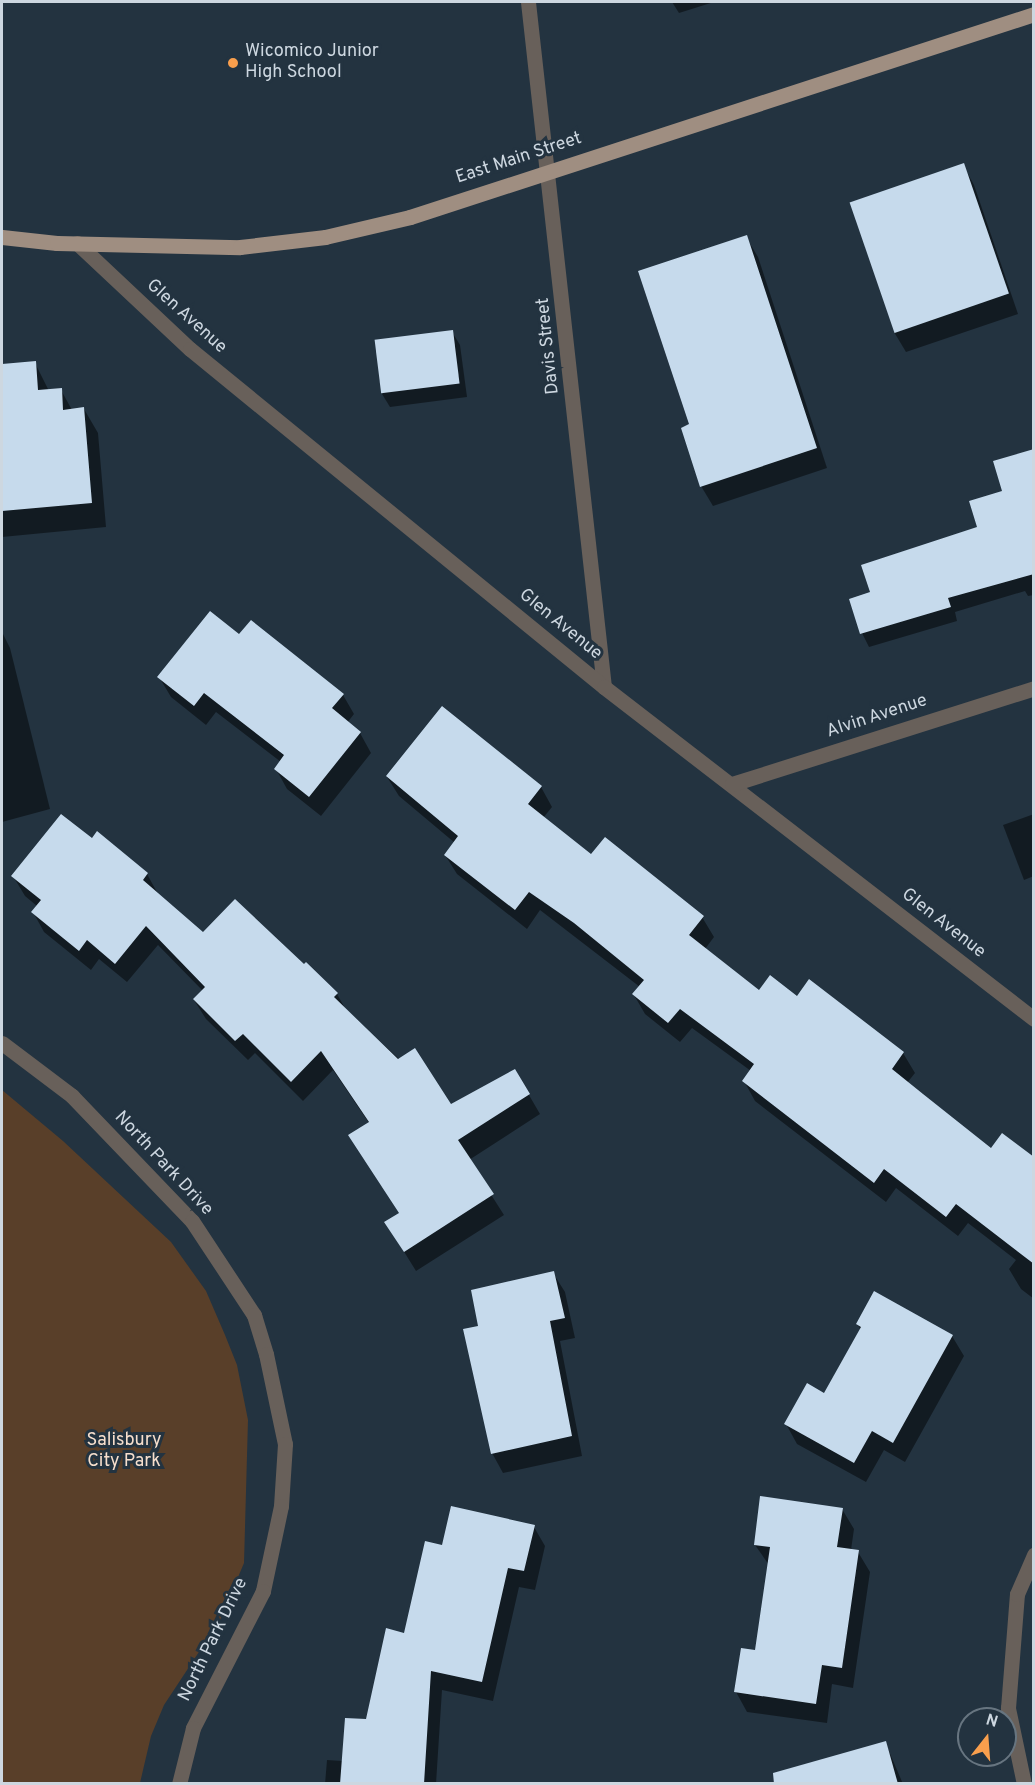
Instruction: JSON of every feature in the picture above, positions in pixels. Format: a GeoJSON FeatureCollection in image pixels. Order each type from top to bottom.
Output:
{"type":"FeatureCollection","features":[{"type":"Feature","properties":{"kind":"main road","name":"East Main Street"},"geometry":{"type":"LineString","coordinates":[[2,237],[77,243],[240,247],[325,237],[410,217],[550,169],[1034,14]]}},
{"type":"Feature","properties":{"kind":"street","name":"Davis Street"},"geometry":{"type":"LineString","coordinates":[[528,2],[550,169],[604,687]]}},
{"type":"Feature","properties":{"kind":"street","name":"Glen Avenue"},"geometry":{"type":"LineString","coordinates":[[77,243],[190,350],[604,687],[1034,1019]]}},
{"type":"Feature","properties":{"kind":"street","name":"Alvin Avenue"},"geometry":{"type":"LineString","coordinates":[[732,784],[1034,688]]}},
{"type":"Feature","properties":{"kind":"street","name":"North Park Drive"},"geometry":{"type":"LineString","coordinates":[[2,1043],[72,1095],[192,1221],[254,1315],[266,1353],[285,1444],[279,1517],[263,1591],[193,1728],[179,1784]]}},
{"type":"Feature","properties":{"kind":"street"},"geometry":{"type":"LineString","coordinates":[[1024,1784],[1008,1708],[1017,1594],[1034,1555]]}},
{"type":"Feature","properties":{"kind":"green space","name":"Salisbury City Park"},"geometry":{"type":"Polygon","coordinates":[[[2,1090],[63,1141],[171,1242],[206,1291],[237,1365],[248,1420],[244,1563],[220,1620],[164,1705],[151,1736],[140,1783],[2,1783],[2,1090]]]}},
{"type":"Feature","properties":{"kind":"building"},"geometry":{"type":"Polygon","coordinates":[[[964,163],[1009,293],[895,333],[850,202],[964,163]]]}},
{"type":"Feature","properties":{"kind":"building"},"geometry":{"type":"Polygon","coordinates":[[[747,235],[817,448],[700,487],[681,428],[689,424],[638,271],[747,235]]]}},
{"type":"Feature","properties":{"kind":"building"},"geometry":{"type":"Polygon","coordinates":[[[453,330],[460,384],[381,393],[375,340],[453,330]]]}},
{"type":"Feature","properties":{"kind":"building"},"geometry":{"type":"Polygon","coordinates":[[[36,361],[38,390],[62,388],[63,410],[84,407],[92,503],[2,511],[2,364],[36,361]]]}},
{"type":"Feature","properties":{"kind":"building"},"geometry":{"type":"Polygon","coordinates":[[[1034,449],[1034,574],[948,598],[951,607],[860,634],[849,599],[870,592],[861,565],[977,527],[969,501],[1002,491],[993,461],[1034,449]]]}},
{"type":"Feature","properties":{"kind":"building"},"geometry":{"type":"Polygon","coordinates":[[[210,611],[239,634],[251,620],[344,694],[332,708],[361,732],[309,797],[274,769],[284,755],[204,693],[194,706],[157,677],[210,611]]]}},
{"type":"Feature","properties":{"kind":"building"},"geometry":{"type":"Polygon","coordinates":[[[442,706],[542,786],[528,804],[591,854],[605,837],[704,916],[689,935],[759,990],[770,975],[797,996],[809,979],[904,1052],[892,1069],[991,1148],[1002,1133],[1034,1157],[1034,1264],[956,1204],[946,1217],[884,1169],[874,1183],[742,1081],[754,1064],[680,1009],[668,1023],[632,994],[644,980],[574,923],[529,892],[515,910],[444,855],[458,836],[386,776],[442,706]]]}},
{"type":"Feature","properties":{"kind":"building"},"geometry":{"type":"Polygon","coordinates":[[[61,814],[92,838],[97,831],[148,873],[143,880],[203,932],[235,899],[338,993],[334,997],[398,1059],[415,1048],[451,1104],[515,1069],[530,1094],[458,1140],[494,1194],[404,1252],[384,1222],[399,1213],[348,1135],[369,1122],[321,1051],[291,1082],[243,1034],[235,1041],[193,999],[205,987],[146,926],[115,964],[87,940],[79,951],[31,912],[41,900],[11,876],[61,814]]]}},
{"type":"Feature","properties":{"kind":"building"},"geometry":{"type":"Polygon","coordinates":[[[554,1271],[565,1318],[550,1321],[572,1436],[491,1454],[463,1329],[478,1326],[471,1290],[554,1271]]]}},
{"type":"Feature","properties":{"kind":"building"},"geometry":{"type":"Polygon","coordinates":[[[874,1291],[953,1335],[893,1443],[872,1431],[854,1463],[784,1424],[807,1383],[824,1393],[861,1327],[856,1324],[874,1291]]]}},
{"type":"Feature","properties":{"kind":"building"},"geometry":{"type":"Polygon","coordinates":[[[760,1496],[843,1508],[837,1547],[859,1550],[842,1668],[822,1665],[816,1704],[734,1692],[741,1648],[755,1650],[770,1547],[754,1545],[760,1496]]]}},
{"type":"Feature","properties":{"kind":"building"},"geometry":{"type":"Polygon","coordinates":[[[451,1506],[535,1525],[524,1571],[508,1568],[482,1682],[431,1671],[424,1784],[340,1784],[345,1718],[366,1719],[386,1628],[404,1633],[425,1541],[442,1545],[451,1506]]]}},
{"type":"Feature","properties":{"kind":"building"},"geometry":{"type":"Polygon","coordinates":[[[886,1741],[898,1784],[774,1784],[773,1773],[886,1741]]]}},
{"type":"Feature","properties":{"kind":"place","name":"Wicomico Junior High School"},"geometry":{"type":"Point","coordinates":[233,63]}}]}
